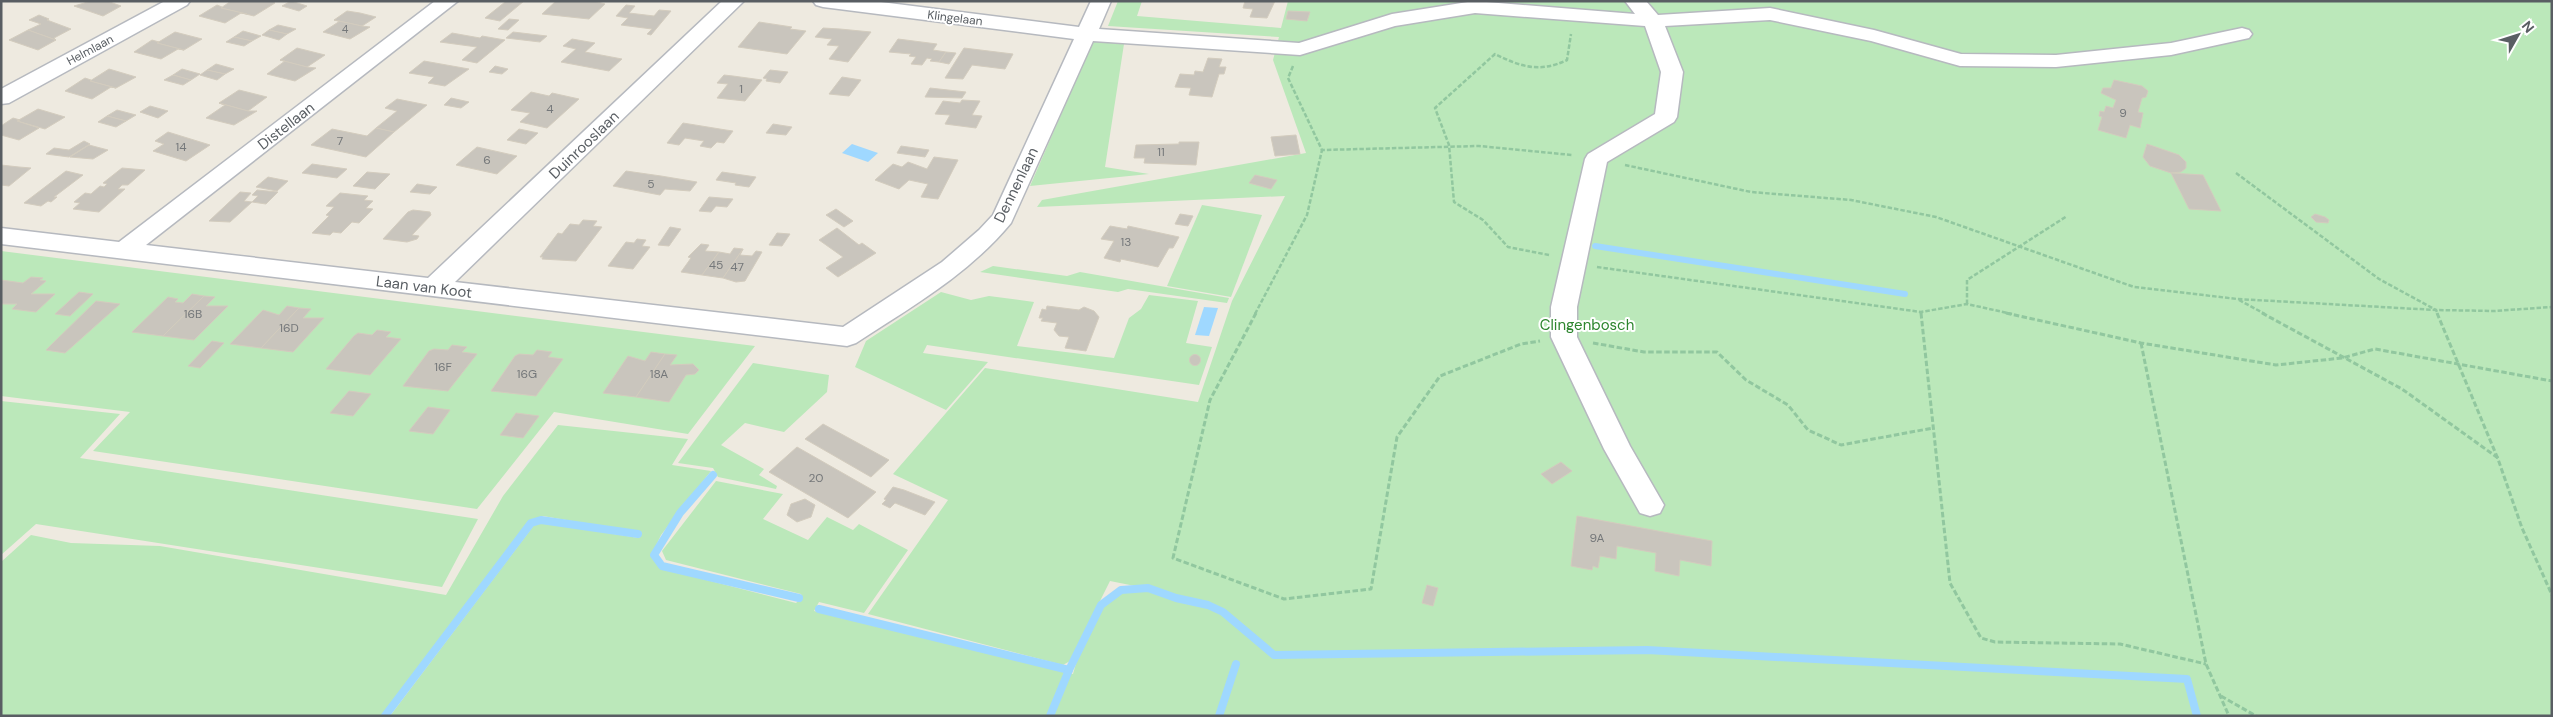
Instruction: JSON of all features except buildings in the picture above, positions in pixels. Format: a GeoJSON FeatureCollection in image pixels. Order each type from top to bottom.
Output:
{"type":"FeatureCollection","features":[{"type":"Feature","properties":{"kind":"street","name":"Helmlaan"},"geometry":{"type":"LineString","coordinates":[[1,98],[180,1]]}},
{"type":"Feature","properties":{"kind":"street","name":"Distellaan"},"geometry":{"type":"LineString","coordinates":[[124,250],[448,1]]}},
{"type":"Feature","properties":{"kind":"street","name":"Duinrooslaan"},"geometry":{"type":"LineString","coordinates":[[433,288],[734,1]]}},
{"type":"Feature","properties":{"kind":"street","name":"Klingelaan"},"geometry":{"type":"LineString","coordinates":[[823,1],[1086,34],[1300,49]]}},
{"type":"Feature","properties":{"kind":"street","name":"Dennenlaan"},"geometry":{"type":"LineString","coordinates":[[847,337],[968,255],[989,237],[1003,218],[1101,1]]}},
{"type":"Feature","properties":{"kind":"street"},"geometry":{"type":"LineString","coordinates":[[1635,1],[1654,21]]}},
{"type":"Feature","properties":{"kind":"street"},"geometry":{"type":"LineString","coordinates":[[1300,49],[1392,20],[1475,7],[1654,21],[1770,14],[1874,36],[1960,60],[2056,61],[2171,49],[2242,34]]}},
{"type":"Feature","properties":{"kind":"street"},"geometry":{"type":"LineString","coordinates":[[1596,159],[1564,307],[1564,338],[1618,449],[1650,505]]}},
{"type":"Feature","properties":{"kind":"street","name":"Laan van Koot"},"geometry":{"type":"LineString","coordinates":[[1,236],[847,337]]}},
{"type":"Feature","properties":{"kind":"lane"},"geometry":{"type":"LineString","coordinates":[[1596,159],[1666,117],[1672,72],[1654,21]]}},
{"type":"Feature","properties":{"kind":"path"},"geometry":{"type":"LineString","coordinates":[[1546,14],[1573,35],[1567,60],[1551,69],[1522,68],[1495,54],[1435,108],[1449,145],[1454,202],[1484,220],[1508,247],[1539,251],[1572,263],[1921,312],[1966,304],[2141,342],[2276,365],[2342,358],[2374,349],[2552,380]]}},
{"type":"Feature","properties":{"kind":"path"},"geometry":{"type":"LineString","coordinates":[[1300,49],[1288,78],[1322,150],[1307,215],[1210,400],[1173,558],[1284,599],[1371,589],[1397,437],[1440,376],[1521,344],[1564,338],[1644,352],[1717,352],[1746,380],[1788,405],[1808,430],[1841,445],[1933,428]]}},
{"type":"Feature","properties":{"kind":"path"},"geometry":{"type":"LineString","coordinates":[[1322,150],[1449,145],[1529,147],[1596,159],[1751,192],[1851,200],[1936,217],[2134,287],[2237,299],[2436,310],[2494,311],[2552,307]]}},
{"type":"Feature","properties":{"kind":"path"},"geometry":{"type":"LineString","coordinates":[[2236,173],[2270,196],[2379,280],[2436,310],[2460,363],[2498,459],[2522,528],[2552,595]]}},
{"type":"Feature","properties":{"kind":"path"},"geometry":{"type":"LineString","coordinates":[[1966,304],[1967,280],[2017,246],[2067,216]]}},
{"type":"Feature","properties":{"kind":"path"},"geometry":{"type":"LineString","coordinates":[[2237,299],[2342,358],[2402,389],[2498,459]]}},
{"type":"Feature","properties":{"kind":"path"},"geometry":{"type":"LineString","coordinates":[[1921,312],[1950,583],[1981,638],[1995,642],[2120,644],[2206,664]]}},
{"type":"Feature","properties":{"kind":"path"},"geometry":{"type":"LineString","coordinates":[[2141,342],[2206,664],[2229,716]]}},
{"type":"Feature","properties":{"kind":"path"},"geometry":{"type":"LineString","coordinates":[[2221,695],[2256,716]]}},
{"type":"Feature","properties":{"kind":"green space","name":"Clingenbosch"},"geometry":{"type":"Polygon","coordinates":[[[1118,1],[1142,1],[1137,16],[1281,28],[1288,1],[2552,1],[2552,716],[390,716],[534,525],[544,523],[639,538],[642,533],[543,516],[529,521],[381,716],[1,716],[1,562],[31,535],[71,543],[160,546],[446,595],[503,496],[558,425],[688,439],[672,465],[711,471],[661,535],[651,556],[660,568],[796,603],[802,597],[801,594],[666,560],[662,551],[716,481],[783,494],[763,519],[808,540],[827,517],[853,530],[859,524],[908,550],[864,613],[819,602],[814,611],[1073,674],[1089,628],[1101,607],[1119,591],[1145,588],[1110,581],[1070,661],[1063,665],[868,614],[948,500],[893,474],[985,368],[1198,402],[1232,301],[1285,196],[1037,207],[1042,200],[1306,153],[1273,60],[1279,37],[1108,26],[1118,1]]]}},
{"type":"Feature","properties":{"kind":"green space"},"geometry":{"type":"Polygon","coordinates":[[[1093,41],[1124,44],[1105,167],[1149,174],[1030,186],[1093,41]]]}},
{"type":"Feature","properties":{"kind":"green space"},"geometry":{"type":"Polygon","coordinates":[[[1202,205],[1262,215],[1231,297],[1167,286],[1202,205]]]}},
{"type":"Feature","properties":{"kind":"green space"},"geometry":{"type":"Polygon","coordinates":[[[1,251],[755,346],[688,434],[554,412],[477,509],[93,451],[130,412],[1,396],[1,251]]]}},
{"type":"Feature","properties":{"kind":"green space"},"geometry":{"type":"Polygon","coordinates":[[[993,266],[1067,276],[1080,272],[1229,298],[1227,303],[1128,289],[1118,292],[980,272],[993,266]]]}},
{"type":"Feature","properties":{"kind":"green space"},"geometry":{"type":"Polygon","coordinates":[[[941,292],[971,300],[989,296],[1034,302],[1017,346],[1114,358],[1129,318],[1141,309],[1149,295],[1198,301],[1186,343],[1212,347],[1199,385],[927,345],[923,353],[988,362],[946,410],[855,367],[866,341],[941,292]]]}},
{"type":"Feature","properties":{"kind":"green space"},"geometry":{"type":"Polygon","coordinates":[[[753,363],[829,375],[827,392],[784,432],[745,423],[721,445],[764,469],[759,475],[777,486],[776,489],[718,477],[713,468],[678,463],[753,363]]]}},
{"type":"Feature","properties":{"kind":"green space"},"geometry":{"type":"Polygon","coordinates":[[[1,401],[120,414],[80,458],[478,519],[442,587],[36,524],[1,555],[1,401]]]}},
{"type":"Feature","properties":{"kind":"water"},"geometry":{"type":"Polygon","coordinates":[[[852,144],[878,153],[868,162],[842,153],[852,144]]]}},
{"type":"Feature","properties":{"kind":"water"},"geometry":{"type":"Polygon","coordinates":[[[1204,307],[1218,308],[1209,336],[1195,335],[1204,307]]]}},
{"type":"Feature","properties":{"kind":"waterway"},"geometry":{"type":"LineString","coordinates":[[1595,246],[1905,294]]}},
{"type":"Feature","properties":{"kind":"waterway"},"geometry":{"type":"LineString","coordinates":[[713,475],[680,513],[654,555],[662,566],[799,598]]}},
{"type":"Feature","properties":{"kind":"waterway"},"geometry":{"type":"LineString","coordinates":[[385,716],[531,523],[541,520],[638,534]]}},
{"type":"Feature","properties":{"kind":"waterway"},"geometry":{"type":"LineString","coordinates":[[1069,670],[1101,605],[1121,590],[1148,588],[1176,598],[1208,605],[1223,612],[1274,655],[1647,650],[2187,679],[2197,716]]}},
{"type":"Feature","properties":{"kind":"waterway"},"geometry":{"type":"LineString","coordinates":[[819,609],[1069,670]]}},
{"type":"Feature","properties":{"kind":"waterway"},"geometry":{"type":"LineString","coordinates":[[1219,716],[1236,664]]}},
{"type":"Feature","properties":{"kind":"waterway"},"geometry":{"type":"LineString","coordinates":[[1050,716],[1069,670]]}}]}
